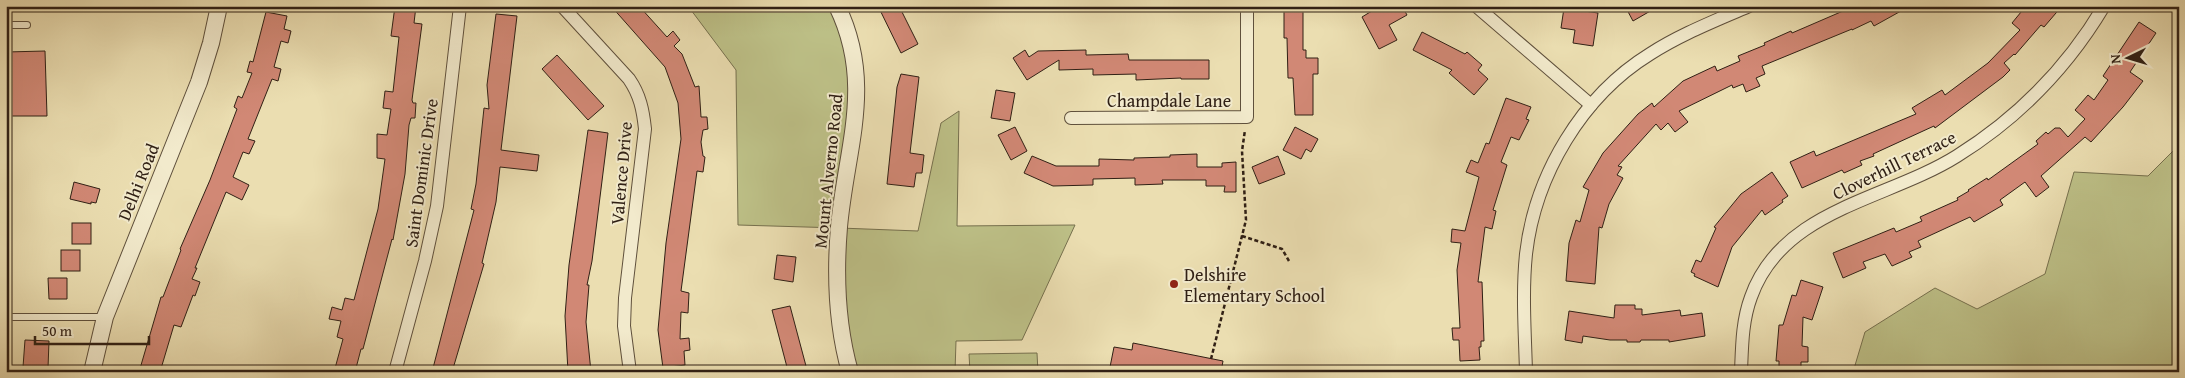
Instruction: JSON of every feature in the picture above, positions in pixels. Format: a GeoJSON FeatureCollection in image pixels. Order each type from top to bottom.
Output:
{"type":"FeatureCollection","features":[{"type":"Feature","properties":{"kind":"street","name":"Delhi Road"},"geometry":{"type":"LineString","coordinates":[[92,372],[105,317],[198,82],[211,43],[219,6]]}},
{"type":"Feature","properties":{"kind":"street","name":"Saint Dominic Drive"},"geometry":{"type":"LineString","coordinates":[[395,372],[426,261],[437,206],[460,6]]}},
{"type":"Feature","properties":{"kind":"street","name":"Valence Drive"},"geometry":{"type":"LineString","coordinates":[[562,6],[629,79],[636,90],[643,109],[645,129],[625,298],[624,326],[630,372]]}},
{"type":"Feature","properties":{"kind":"street","name":"Mount Alverno Road"},"geometry":{"type":"LineString","coordinates":[[837,6],[854,54],[857,82],[857,110],[839,228],[838,305],[850,372]]}},
{"type":"Feature","properties":{"kind":"street","name":"Champdale Lane"},"geometry":{"type":"LineString","coordinates":[[1071,118],[1247,117],[1247,6]]}},
{"type":"Feature","properties":{"kind":"street"},"geometry":{"type":"LineString","coordinates":[[1476,6],[1591,105]]}},
{"type":"Feature","properties":{"kind":"street"},"geometry":{"type":"LineString","coordinates":[[1526,372],[1525,288],[1526,255],[1530,228],[1540,194],[1554,163],[1571,133],[1591,105],[1626,71],[1649,54],[1679,37],[1749,6]]}},
{"type":"Feature","properties":{"kind":"street","name":"Cloverhill Terrace"},"geometry":{"type":"LineString","coordinates":[[1741,372],[1745,317],[1750,297],[1766,267],[1784,245],[1799,232],[1818,220],[1918,177],[1956,157],[1992,133],[2018,112],[2072,56],[2104,6]]}},
{"type":"Feature","properties":{"kind":"lane"},"geometry":{"type":"LineString","coordinates":[[6,25],[26,25]]}},
{"type":"Feature","properties":{"kind":"lane"},"geometry":{"type":"LineString","coordinates":[[6,317],[105,317]]}},
{"type":"Feature","properties":{"kind":"path"},"geometry":{"type":"LineString","coordinates":[[1211,359],[1246,220],[1242,151],[1247,117]]}},
{"type":"Feature","properties":{"kind":"path"},"geometry":{"type":"LineString","coordinates":[[1242,236],[1282,249],[1289,261]]}},
{"type":"Feature","properties":{"kind":"green space"},"geometry":{"type":"Polygon","coordinates":[[[688,6],[837,6],[854,54],[840,228],[918,231],[941,123],[959,111],[957,226],[1075,225],[1022,340],[956,341],[955,372],[850,372],[839,228],[738,225],[736,70],[688,6]]]}},
{"type":"Feature","properties":{"kind":"green space"},"geometry":{"type":"Polygon","coordinates":[[[2179,145],[2179,372],[1853,372],[1865,332],[1935,288],[1977,309],[2045,274],[2074,172],[2148,176],[2179,145]]]}},
{"type":"Feature","properties":{"kind":"green space"},"geometry":{"type":"Polygon","coordinates":[[[1037,353],[1038,372],[970,372],[969,354],[1037,353]]]}},
{"type":"Feature","properties":{"kind":"building"},"geometry":{"type":"Polygon","coordinates":[[[395,6],[416,6],[414,23],[422,24],[412,100],[413,103],[416,103],[415,118],[411,118],[409,125],[405,174],[393,240],[363,349],[361,349],[355,372],[334,372],[343,339],[337,337],[341,321],[329,319],[332,307],[342,310],[345,298],[354,300],[378,209],[385,159],[377,158],[377,134],[387,135],[391,109],[383,108],[385,91],[393,92],[399,37],[391,36],[395,6]]]}},
{"type":"Feature","properties":{"kind":"building"},"geometry":{"type":"Polygon","coordinates":[[[611,6],[639,6],[667,37],[673,31],[680,40],[674,46],[682,54],[695,87],[699,86],[701,117],[707,117],[708,129],[703,130],[701,142],[703,156],[705,157],[703,172],[697,171],[681,291],[689,293],[688,313],[681,312],[680,339],[689,338],[690,350],[684,351],[685,365],[663,368],[658,330],[666,243],[681,139],[678,103],[665,67],[611,6]]]}},
{"type":"Feature","properties":{"kind":"building"},"geometry":{"type":"Polygon","coordinates":[[[878,6],[899,6],[918,44],[901,53],[878,6]]]}},
{"type":"Feature","properties":{"kind":"building"},"geometry":{"type":"Polygon","coordinates":[[[1380,6],[1402,6],[1407,15],[1389,25],[1397,40],[1379,49],[1362,17],[1380,6]]]}},
{"type":"Feature","properties":{"kind":"building"},"geometry":{"type":"Polygon","coordinates":[[[1625,6],[1659,6],[1633,21],[1625,6]]]}},
{"type":"Feature","properties":{"kind":"building"},"geometry":{"type":"Polygon","coordinates":[[[1849,6],[1910,6],[1874,26],[1871,21],[1762,66],[1765,74],[1756,78],[1760,86],[1746,92],[1743,84],[1733,88],[1732,85],[1679,111],[1688,122],[1675,132],[1668,123],[1661,130],[1656,124],[1618,166],[1622,167],[1617,175],[1623,178],[1609,204],[1602,228],[1599,227],[1595,284],[1566,281],[1569,243],[1576,220],[1580,222],[1589,190],[1583,187],[1603,153],[1638,114],[1652,103],[1654,107],[1683,81],[1715,66],[1717,71],[1740,61],[1738,56],[1765,45],[1764,43],[1791,31],[1792,33],[1843,11],[1849,6]]]}},
{"type":"Feature","properties":{"kind":"building"},"geometry":{"type":"Polygon","coordinates":[[[2026,6],[2062,6],[2044,27],[2041,25],[2015,55],[2004,63],[2010,70],[2003,77],[1935,128],[1934,126],[1873,154],[1874,156],[1860,161],[1862,165],[1844,173],[1842,170],[1802,188],[1790,162],[1814,151],[1816,156],[1916,114],[1912,108],[1942,90],[1945,95],[1988,63],[2020,30],[2012,23],[2026,6]]]}},
{"type":"Feature","properties":{"kind":"building"},"geometry":{"type":"Polygon","coordinates":[[[1564,8],[1598,13],[1593,46],[1573,43],[1575,30],[1561,28],[1564,8]]]}},
{"type":"Feature","properties":{"kind":"building"},"geometry":{"type":"Polygon","coordinates":[[[1284,10],[1303,10],[1303,50],[1306,50],[1306,58],[1318,58],[1318,74],[1313,74],[1313,115],[1295,115],[1293,78],[1288,78],[1287,38],[1284,38],[1284,10]]]}},
{"type":"Feature","properties":{"kind":"building"},"geometry":{"type":"Polygon","coordinates":[[[266,12],[287,16],[284,29],[291,31],[288,43],[281,41],[274,67],[281,69],[278,81],[272,79],[248,139],[255,141],[249,154],[243,152],[233,177],[249,185],[242,200],[226,192],[195,268],[197,268],[192,279],[200,282],[195,296],[193,295],[181,327],[174,325],[160,372],[139,372],[161,297],[163,297],[180,249],[210,180],[237,109],[234,107],[238,96],[242,98],[252,73],[247,72],[250,61],[253,62],[266,12]]]}},
{"type":"Feature","properties":{"kind":"building"},"geometry":{"type":"Polygon","coordinates":[[[496,14],[517,16],[501,150],[539,155],[537,171],[500,167],[496,202],[482,263],[484,264],[452,372],[432,372],[474,210],[471,209],[476,184],[484,108],[489,109],[487,85],[496,14]]]}},
{"type":"Feature","properties":{"kind":"building"},"geometry":{"type":"Polygon","coordinates":[[[2139,22],[2156,33],[2130,72],[2143,81],[2123,107],[2091,142],[2085,137],[2041,176],[2049,187],[2036,197],[2025,182],[2000,200],[2003,205],[1974,222],[1970,217],[1918,241],[1921,247],[1909,252],[1912,257],[1892,266],[1885,254],[1863,262],[1866,268],[1843,278],[1833,253],[1894,228],[1896,232],[1922,221],[1920,217],[1958,200],[1957,198],[1968,190],[1987,178],[1988,180],[2038,144],[2036,141],[2046,132],[2048,134],[2055,128],[2060,128],[2068,137],[2085,119],[2075,110],[2088,95],[2094,100],[2108,80],[2103,76],[2139,22]]]}},
{"type":"Feature","properties":{"kind":"building"},"geometry":{"type":"Polygon","coordinates":[[[1422,32],[1465,54],[1467,52],[1482,65],[1478,70],[1488,79],[1474,95],[1449,73],[1452,70],[1413,50],[1422,32]]]}},
{"type":"Feature","properties":{"kind":"building"},"geometry":{"type":"Polygon","coordinates":[[[1025,50],[1029,57],[1038,51],[1086,50],[1086,55],[1128,54],[1129,60],[1209,60],[1209,79],[1136,80],[1136,74],[1093,75],[1093,69],[1059,70],[1059,60],[1027,80],[1013,58],[1025,50]]]}},
{"type":"Feature","properties":{"kind":"building"},"geometry":{"type":"Polygon","coordinates":[[[45,51],[47,116],[6,116],[6,52],[45,51]]]}},
{"type":"Feature","properties":{"kind":"building"},"geometry":{"type":"Polygon","coordinates":[[[557,55],[604,106],[588,120],[542,69],[557,55]]]}},
{"type":"Feature","properties":{"kind":"building"},"geometry":{"type":"Polygon","coordinates":[[[901,74],[919,77],[910,153],[924,155],[922,173],[916,173],[914,187],[887,184],[897,87],[901,74]]]}},
{"type":"Feature","properties":{"kind":"building"},"geometry":{"type":"Polygon","coordinates":[[[996,90],[1015,93],[1010,121],[991,118],[996,90]]]}},
{"type":"Feature","properties":{"kind":"building"},"geometry":{"type":"Polygon","coordinates":[[[1506,98],[1531,107],[1526,119],[1529,120],[1519,140],[1511,137],[1501,162],[1507,165],[1493,210],[1496,211],[1492,229],[1485,227],[1478,282],[1482,282],[1484,341],[1481,341],[1481,347],[1479,347],[1480,360],[1460,361],[1459,340],[1453,340],[1452,328],[1460,328],[1457,270],[1461,243],[1451,242],[1452,229],[1465,231],[1479,177],[1466,172],[1471,160],[1478,163],[1486,143],[1489,144],[1506,98]]]}},
{"type":"Feature","properties":{"kind":"building"},"geometry":{"type":"Polygon","coordinates":[[[1015,127],[1027,151],[1011,160],[998,135],[1015,127]]]}},
{"type":"Feature","properties":{"kind":"building"},"geometry":{"type":"Polygon","coordinates":[[[1295,127],[1318,139],[1311,152],[1306,149],[1301,159],[1283,150],[1295,127]]]}},
{"type":"Feature","properties":{"kind":"building"},"geometry":{"type":"Polygon","coordinates":[[[588,130],[608,133],[592,261],[587,285],[589,285],[586,322],[591,372],[568,372],[565,316],[569,265],[588,130]]]}},
{"type":"Feature","properties":{"kind":"building"},"geometry":{"type":"Polygon","coordinates":[[[1197,154],[1197,167],[1222,167],[1222,163],[1236,162],[1236,192],[1224,192],[1225,186],[1206,186],[1206,180],[1162,180],[1163,184],[1135,185],[1135,178],[1093,179],[1093,185],[1053,186],[1024,173],[1032,156],[1056,166],[1099,166],[1099,159],[1134,160],[1134,158],[1197,154]]]}},
{"type":"Feature","properties":{"kind":"building"},"geometry":{"type":"Polygon","coordinates":[[[1278,156],[1285,174],[1259,184],[1252,167],[1278,156]]]}},
{"type":"Feature","properties":{"kind":"building"},"geometry":{"type":"Polygon","coordinates":[[[1772,172],[1788,196],[1765,215],[1762,210],[1732,247],[1718,287],[1694,276],[1695,274],[1691,272],[1696,260],[1701,262],[1716,228],[1714,227],[1741,194],[1772,172]]]}},
{"type":"Feature","properties":{"kind":"building"},"geometry":{"type":"Polygon","coordinates":[[[74,182],[100,189],[96,203],[91,202],[91,204],[70,199],[74,182]]]}},
{"type":"Feature","properties":{"kind":"building"},"geometry":{"type":"Polygon","coordinates":[[[72,223],[91,223],[91,244],[72,244],[72,223]]]}},
{"type":"Feature","properties":{"kind":"building"},"geometry":{"type":"Polygon","coordinates":[[[61,250],[80,250],[80,271],[61,271],[61,250]]]}},
{"type":"Feature","properties":{"kind":"building"},"geometry":{"type":"Polygon","coordinates":[[[777,255],[796,257],[793,282],[774,279],[777,255]]]}},
{"type":"Feature","properties":{"kind":"building"},"geometry":{"type":"Polygon","coordinates":[[[48,278],[67,278],[67,299],[49,299],[48,278]]]}},
{"type":"Feature","properties":{"kind":"building"},"geometry":{"type":"Polygon","coordinates":[[[1801,280],[1823,287],[1812,320],[1803,317],[1802,346],[1808,347],[1808,362],[1801,362],[1801,372],[1779,372],[1779,361],[1776,361],[1779,325],[1783,325],[1792,295],[1796,296],[1801,280]]]}},
{"type":"Feature","properties":{"kind":"building"},"geometry":{"type":"Polygon","coordinates":[[[1615,305],[1635,305],[1635,309],[1642,309],[1642,315],[1680,310],[1681,316],[1702,313],[1705,336],[1669,342],[1669,340],[1641,340],[1640,342],[1627,342],[1627,340],[1610,340],[1583,336],[1582,343],[1565,340],[1569,311],[1614,318],[1615,305]]]}},
{"type":"Feature","properties":{"kind":"building"},"geometry":{"type":"Polygon","coordinates":[[[790,306],[806,366],[788,371],[772,310],[790,306]]]}},
{"type":"Feature","properties":{"kind":"building"},"geometry":{"type":"Polygon","coordinates":[[[25,340],[49,341],[48,368],[23,367],[25,340]]]}},
{"type":"Feature","properties":{"kind":"building"},"geometry":{"type":"Polygon","coordinates":[[[1133,343],[1223,361],[1221,372],[1109,372],[1114,347],[1132,350],[1133,343]]]}},
{"type":"Feature","properties":{"kind":"place","name":"Delshire Elementary School"},"geometry":{"type":"Point","coordinates":[1174,284]}}]}
